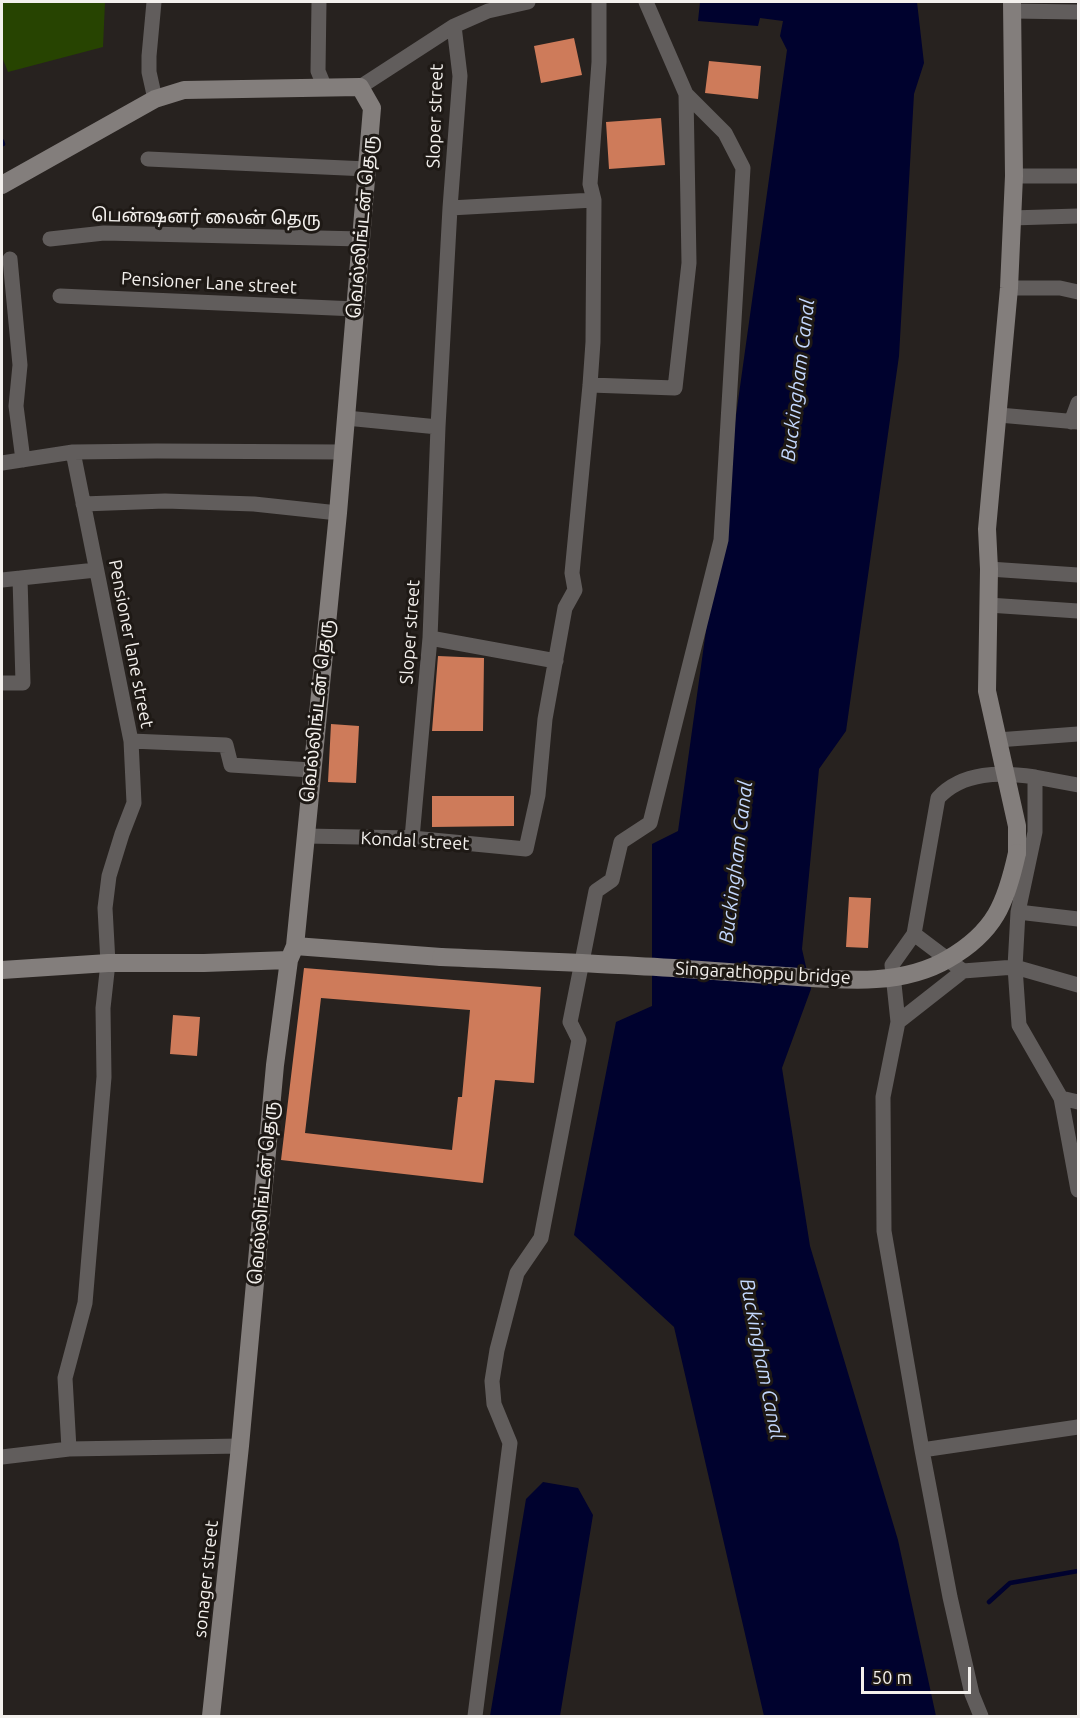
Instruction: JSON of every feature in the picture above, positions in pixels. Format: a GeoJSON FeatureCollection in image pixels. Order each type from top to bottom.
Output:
{"type":"FeatureCollection","features":[{"type":"Feature","properties":{"kind":"main road","name":"Singarathoppu bridge"},"geometry":{"type":"LineString","coordinates":[[292,953],[441,957],[637,966],[839,979],[880,979],[922,971],[947,960],[972,944],[994,920],[1009,891],[1017,853],[1017,826],[987,691],[989,569],[987,529],[1009,288],[1014,176],[1012,6]]}},
{"type":"Feature","properties":{"kind":"main road"},"geometry":{"type":"LineString","coordinates":[[2,185],[155,99],[184,90],[360,87]]}},
{"type":"Feature","properties":{"kind":"main road","name":"வெல்லிங்டன் தெரு"},"geometry":{"type":"LineString","coordinates":[[240,1446],[273,1077],[292,953],[338,513],[372,108],[360,87]]}},
{"type":"Feature","properties":{"kind":"main road"},"geometry":{"type":"LineString","coordinates":[[2,970],[108,963],[204,963],[292,953]]}},
{"type":"Feature","properties":{"kind":"main road"},"geometry":{"type":"LineString","coordinates":[[211,1716],[235,1493]]}},
{"type":"Feature","properties":{"kind":"street"},"geometry":{"type":"LineString","coordinates":[[154,2],[149,64],[155,99]]}},
{"type":"Feature","properties":{"kind":"street"},"geometry":{"type":"LineString","coordinates":[[319,2],[318,71],[325,88]]}},
{"type":"Feature","properties":{"kind":"street"},"geometry":{"type":"LineString","coordinates":[[360,87],[454,26],[488,11],[528,2]]}},
{"type":"Feature","properties":{"kind":"street"},"geometry":{"type":"LineString","coordinates":[[430,638],[556,661],[565,608],[575,590],[572,573],[593,342],[594,200],[590,184],[599,62],[599,2]]}},
{"type":"Feature","properties":{"kind":"street"},"geometry":{"type":"LineString","coordinates":[[475,1716],[510,1443],[494,1404],[492,1382],[497,1350],[517,1273],[541,1238],[579,1040],[570,1022],[596,891],[612,880],[621,842],[650,824],[721,540],[743,168],[725,133],[686,94],[646,2]]}},
{"type":"Feature","properties":{"kind":"street"},"geometry":{"type":"LineString","coordinates":[[1012,6],[1078,12]]}},
{"type":"Feature","properties":{"kind":"street","name":"Sloper street"},"geometry":{"type":"LineString","coordinates":[[412,838],[430,638],[438,427],[460,76],[454,26]]}},
{"type":"Feature","properties":{"kind":"street"},"geometry":{"type":"LineString","coordinates":[[590,385],[675,388],[689,263],[686,94]]}},
{"type":"Feature","properties":{"kind":"street"},"geometry":{"type":"LineString","coordinates":[[148,159],[367,169]]}},
{"type":"Feature","properties":{"kind":"street"},"geometry":{"type":"LineString","coordinates":[[1014,176],[1078,176]]}},
{"type":"Feature","properties":{"kind":"street"},"geometry":{"type":"LineString","coordinates":[[450,208],[594,200]]}},
{"type":"Feature","properties":{"kind":"street"},"geometry":{"type":"LineString","coordinates":[[1011,218],[1078,216]]}},
{"type":"Feature","properties":{"kind":"street","name":"பென்ஷனர் லைன் தெரு"},"geometry":{"type":"LineString","coordinates":[[50,239],[104,233],[362,239]]}},
{"type":"Feature","properties":{"kind":"street"},"geometry":{"type":"LineString","coordinates":[[10,259],[20,366],[16,406],[23,460]]}},
{"type":"Feature","properties":{"kind":"street"},"geometry":{"type":"LineString","coordinates":[[1009,288],[1060,288],[1078,292]]}},
{"type":"Feature","properties":{"kind":"street","name":"Pensioner Lane street"},"geometry":{"type":"LineString","coordinates":[[60,296],[356,309]]}},
{"type":"Feature","properties":{"kind":"street"},"geometry":{"type":"LineString","coordinates":[[999,415],[1075,422],[1078,403]]}},
{"type":"Feature","properties":{"kind":"street"},"geometry":{"type":"LineString","coordinates":[[346,418],[438,427]]}},
{"type":"Feature","properties":{"kind":"street"},"geometry":{"type":"LineString","coordinates":[[2,463],[73,452],[342,452]]}},
{"type":"Feature","properties":{"kind":"street","name":"Pensioner lane street"},"geometry":{"type":"LineString","coordinates":[[73,452],[130,741],[226,745],[231,765],[311,770]]}},
{"type":"Feature","properties":{"kind":"street"},"geometry":{"type":"LineString","coordinates":[[84,504],[165,501],[254,504],[338,513]]}},
{"type":"Feature","properties":{"kind":"street"},"geometry":{"type":"LineString","coordinates":[[989,569],[1078,575]]}},
{"type":"Feature","properties":{"kind":"street"},"geometry":{"type":"LineString","coordinates":[[2,580],[96,570]]}},
{"type":"Feature","properties":{"kind":"street"},"geometry":{"type":"LineString","coordinates":[[2,683],[23,683],[21,578]]}},
{"type":"Feature","properties":{"kind":"street"},"geometry":{"type":"LineString","coordinates":[[988,605],[1078,611]]}},
{"type":"Feature","properties":{"kind":"street","name":"Kondal street"},"geometry":{"type":"LineString","coordinates":[[305,836],[412,838],[526,849],[538,795],[545,719],[556,661]]}},
{"type":"Feature","properties":{"kind":"street"},"geometry":{"type":"LineString","coordinates":[[998,740],[1078,734]]}},
{"type":"Feature","properties":{"kind":"street"},"geometry":{"type":"LineString","coordinates":[[69,1449],[65,1378],[85,1303],[104,1077],[103,1008],[108,963],[105,908],[110,876],[134,803],[130,741]]}},
{"type":"Feature","properties":{"kind":"street"},"geometry":{"type":"LineString","coordinates":[[981,1716],[972,1694],[957,1629],[922,1450],[884,1231],[883,1097],[898,1022],[892,965],[914,934],[938,798],[949,786],[974,778],[1004,773],[1078,785]]}},
{"type":"Feature","properties":{"kind":"street"},"geometry":{"type":"LineString","coordinates":[[1035,777],[1035,832],[1018,912],[1015,967],[1019,1025],[1061,1098],[1078,1190]]}},
{"type":"Feature","properties":{"kind":"street"},"geometry":{"type":"LineString","coordinates":[[1018,912],[1078,920]]}},
{"type":"Feature","properties":{"kind":"street"},"geometry":{"type":"LineString","coordinates":[[914,934],[963,971]]}},
{"type":"Feature","properties":{"kind":"street"},"geometry":{"type":"LineString","coordinates":[[898,1022],[963,971],[1015,967],[1078,985]]}},
{"type":"Feature","properties":{"kind":"street"},"geometry":{"type":"LineString","coordinates":[[1061,1098],[1078,1102]]}},
{"type":"Feature","properties":{"kind":"street"},"geometry":{"type":"LineString","coordinates":[[922,1450],[1078,1427]]}},
{"type":"Feature","properties":{"kind":"street"},"geometry":{"type":"LineString","coordinates":[[2,1457],[69,1449],[240,1446],[235,1493]]}},
{"type":"Feature","properties":{"kind":"green space"},"geometry":{"type":"Polygon","coordinates":[[[2,2],[105,2],[103,47],[8,72],[2,57],[2,2]]]}},
{"type":"Feature","properties":{"kind":"water","name":"Buckingham Canal"},"geometry":{"type":"Polygon","coordinates":[[[700,2],[917,2],[924,63],[914,94],[899,356],[846,731],[819,769],[802,949],[811,989],[782,1068],[810,1246],[898,1540],[936,1716],[764,1716],[674,1327],[574,1235],[616,1022],[652,1006],[652,844],[678,831],[787,50],[780,36],[783,21],[760,18],[758,26],[698,21],[700,2]]]}},
{"type":"Feature","properties":{"kind":"water"},"geometry":{"type":"Polygon","coordinates":[[[543,1482],[578,1488],[593,1515],[560,1716],[490,1716],[526,1499],[543,1482]]]}},
{"type":"Feature","properties":{"kind":"building"},"geometry":{"type":"Polygon","coordinates":[[[574,38],[582,75],[541,83],[534,46],[574,38]]]}},
{"type":"Feature","properties":{"kind":"building"},"geometry":{"type":"Polygon","coordinates":[[[709,61],[761,66],[758,99],[705,93],[709,61]]]}},
{"type":"Feature","properties":{"kind":"building"},"geometry":{"type":"Polygon","coordinates":[[[661,118],[665,165],[609,169],[606,122],[661,118]]]}},
{"type":"Feature","properties":{"kind":"building"},"geometry":{"type":"Polygon","coordinates":[[[438,656],[484,658],[483,731],[432,731],[438,656]]]}},
{"type":"Feature","properties":{"kind":"building"},"geometry":{"type":"Polygon","coordinates":[[[331,724],[359,726],[356,783],[328,782],[331,724]]]}},
{"type":"Feature","properties":{"kind":"building"},"geometry":{"type":"Polygon","coordinates":[[[432,796],[514,796],[514,826],[432,827],[432,796]]]}},
{"type":"Feature","properties":{"kind":"building"},"geometry":{"type":"Polygon","coordinates":[[[849,897],[871,898],[868,948],[846,947],[849,897]]]}},
{"type":"Feature","properties":{"kind":"building"},"geometry":{"type":"Polygon","coordinates":[[[304,968],[541,987],[534,1083],[495,1080],[483,1183],[281,1160],[304,968]],[[321,998],[305,1133],[452,1150],[458,1097],[462,1097],[470,1010],[321,998]]]}},
{"type":"Feature","properties":{"kind":"building"},"geometry":{"type":"Polygon","coordinates":[[[173,1015],[200,1017],[197,1056],[170,1054],[173,1015]]]}},
{"type":"Feature","properties":{"kind":"waterway"},"geometry":{"type":"LineString","coordinates":[[989,1602],[1010,1583],[1078,1571]]}}]}
